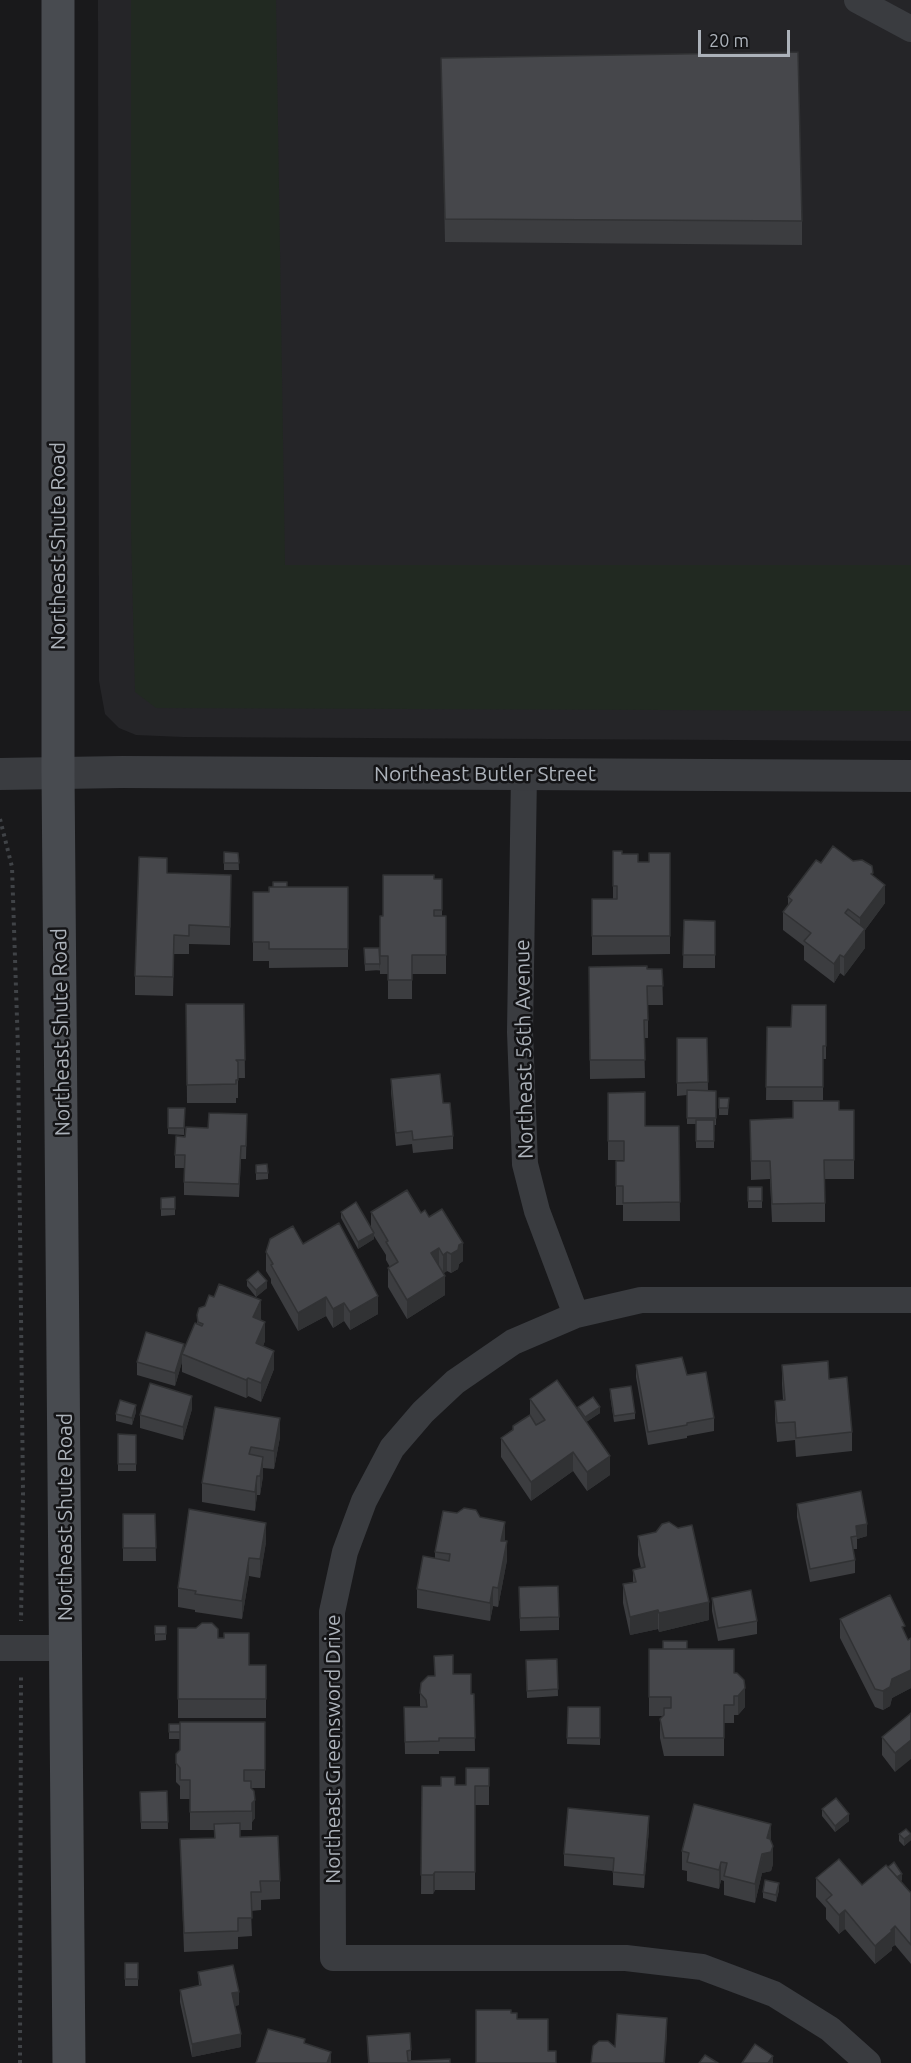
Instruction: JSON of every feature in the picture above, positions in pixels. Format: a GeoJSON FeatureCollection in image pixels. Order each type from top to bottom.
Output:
{"type":"FeatureCollection","features":[{"type":"Feature","properties":{"kind":"main road","name":"Northeast Shute Road"},"geometry":{"type":"LineString","coordinates":[[58,0],[58,773],[69,2063]]}},
{"type":"Feature","properties":{"kind":"street"},"geometry":{"type":"LineString","coordinates":[[857,0],[911,29]]}},
{"type":"Feature","properties":{"kind":"street","name":"Northeast Butler Street"},"geometry":{"type":"LineString","coordinates":[[0,774],[911,776]]}},
{"type":"Feature","properties":{"kind":"street","name":"Northeast 56th Avenue"},"geometry":{"type":"LineString","coordinates":[[524,774],[520,1032],[525,1164],[537,1211],[576,1315]]}},
{"type":"Feature","properties":{"kind":"street","name":"Northeast Greensword Drive"},"geometry":{"type":"LineString","coordinates":[[868,2063],[830,2029],[774,1994],[702,1967],[626,1958],[333,1958],[332,1612],[345,1552],[364,1501],[392,1448],[423,1412],[456,1382],[513,1342],[576,1315],[641,1300],[911,1300]]}},
{"type":"Feature","properties":{"kind":"street"},"geometry":{"type":"LineString","coordinates":[[0,1648],[65,1648]]}},
{"type":"Feature","properties":{"kind":"path"},"geometry":{"type":"LineString","coordinates":[[0,819],[12,867],[18,1038],[23,1493],[22,1612]]}},
{"type":"Feature","properties":{"kind":"path"},"geometry":{"type":"LineString","coordinates":[[20,2063],[21,1688]]}},
{"type":"Feature","properties":{"kind":"shaded area"},"geometry":{"type":"Polygon","coordinates":[[[98,0],[911,0],[911,741],[183,737],[136,735],[119,728],[105,714],[99,681],[98,0]]]}},
{"type":"Feature","properties":{"kind":"shaded area"},"geometry":{"type":"Polygon","coordinates":[[[131,0],[276,0],[285,565],[911,565],[911,711],[156,708],[135,692],[131,532],[131,0]]]}},
{"type":"Feature","properties":{"kind":"building"},"geometry":{"type":"Polygon","coordinates":[[[798,52],[802,221],[445,219],[441,58],[798,52]]]}},
{"type":"Feature","properties":{"kind":"building"},"geometry":{"type":"Polygon","coordinates":[[[833,846],[853,861],[862,860],[872,866],[873,873],[871,874],[885,885],[860,918],[848,909],[845,913],[865,929],[844,957],[840,955],[834,964],[804,941],[811,933],[783,912],[792,900],[788,897],[816,860],[821,863],[833,846]]]}},
{"type":"Feature","properties":{"kind":"building"},"geometry":{"type":"Polygon","coordinates":[[[613,851],[622,851],[622,854],[638,854],[638,862],[649,862],[649,853],[670,853],[670,936],[592,936],[592,899],[617,899],[617,886],[613,886],[613,851]]]}},
{"type":"Feature","properties":{"kind":"building"},"geometry":{"type":"Polygon","coordinates":[[[224,852],[238,853],[239,863],[224,863],[224,852]]]}},
{"type":"Feature","properties":{"kind":"building"},"geometry":{"type":"Polygon","coordinates":[[[139,857],[167,858],[167,873],[231,875],[230,927],[189,925],[189,936],[174,935],[173,977],[135,976],[139,857]]]}},
{"type":"Feature","properties":{"kind":"building"},"geometry":{"type":"Polygon","coordinates":[[[383,875],[434,875],[434,879],[442,879],[442,910],[434,910],[434,916],[446,916],[446,955],[412,955],[412,980],[388,980],[388,956],[380,956],[383,875]]]}},
{"type":"Feature","properties":{"kind":"building"},"geometry":{"type":"Polygon","coordinates":[[[273,882],[287,882],[287,887],[273,887],[273,882]]]}},
{"type":"Feature","properties":{"kind":"building"},"geometry":{"type":"Polygon","coordinates":[[[269,887],[348,887],[348,949],[269,949],[269,942],[253,942],[253,892],[269,892],[269,887]]]}},
{"type":"Feature","properties":{"kind":"building"},"geometry":{"type":"Polygon","coordinates":[[[684,920],[715,921],[715,955],[683,955],[684,920]]]}},
{"type":"Feature","properties":{"kind":"building"},"geometry":{"type":"Polygon","coordinates":[[[364,948],[379,948],[380,964],[365,964],[364,948]]]}},
{"type":"Feature","properties":{"kind":"building"},"geometry":{"type":"Polygon","coordinates":[[[647,966],[647,969],[662,969],[663,986],[647,986],[648,1020],[644,1020],[645,1060],[590,1060],[589,967],[647,966]]]}},
{"type":"Feature","properties":{"kind":"building"},"geometry":{"type":"Polygon","coordinates":[[[186,1004],[244,1004],[245,1060],[236,1060],[238,1080],[236,1084],[187,1085],[186,1004]]]}},
{"type":"Feature","properties":{"kind":"building"},"geometry":{"type":"Polygon","coordinates":[[[792,1005],[826,1005],[823,1087],[766,1087],[767,1027],[791,1027],[792,1005]]]}},
{"type":"Feature","properties":{"kind":"building"},"geometry":{"type":"Polygon","coordinates":[[[677,1038],[707,1038],[708,1082],[677,1083],[677,1038]]]}},
{"type":"Feature","properties":{"kind":"building"},"geometry":{"type":"Polygon","coordinates":[[[440,1074],[443,1103],[450,1103],[453,1136],[413,1140],[412,1131],[396,1133],[391,1079],[440,1074]]]}},
{"type":"Feature","properties":{"kind":"building"},"geometry":{"type":"Polygon","coordinates":[[[687,1090],[716,1091],[716,1118],[687,1118],[687,1090]]]}},
{"type":"Feature","properties":{"kind":"building"},"geometry":{"type":"Polygon","coordinates":[[[645,1092],[645,1126],[679,1126],[680,1202],[623,1203],[623,1186],[616,1186],[616,1161],[624,1161],[624,1141],[608,1141],[608,1093],[645,1092]]]}},
{"type":"Feature","properties":{"kind":"building"},"geometry":{"type":"Polygon","coordinates":[[[719,1098],[729,1098],[728,1108],[719,1108],[719,1098]]]}},
{"type":"Feature","properties":{"kind":"building"},"geometry":{"type":"Polygon","coordinates":[[[793,1101],[839,1101],[839,1110],[854,1110],[854,1160],[824,1160],[825,1203],[772,1204],[770,1161],[751,1161],[750,1120],[793,1118],[793,1101]]]}},
{"type":"Feature","properties":{"kind":"building"},"geometry":{"type":"Polygon","coordinates":[[[168,1108],[185,1108],[184,1128],[168,1128],[168,1108]]]}},
{"type":"Feature","properties":{"kind":"building"},"geometry":{"type":"Polygon","coordinates":[[[209,1113],[247,1114],[246,1146],[241,1146],[239,1184],[184,1182],[185,1155],[175,1155],[176,1136],[185,1137],[186,1127],[208,1128],[209,1113]]]}},
{"type":"Feature","properties":{"kind":"building"},"geometry":{"type":"Polygon","coordinates":[[[696,1120],[714,1120],[714,1141],[696,1141],[696,1120]]]}},
{"type":"Feature","properties":{"kind":"building"},"geometry":{"type":"Polygon","coordinates":[[[267,1164],[268,1173],[256,1173],[256,1165],[267,1164]]]}},
{"type":"Feature","properties":{"kind":"building"},"geometry":{"type":"Polygon","coordinates":[[[748,1187],[762,1187],[762,1201],[748,1201],[748,1187]]]}},
{"type":"Feature","properties":{"kind":"building"},"geometry":{"type":"Polygon","coordinates":[[[407,1190],[421,1213],[425,1210],[429,1217],[442,1209],[463,1243],[451,1254],[447,1252],[443,1255],[439,1248],[431,1253],[445,1276],[407,1300],[388,1268],[398,1262],[371,1212],[407,1190]]]}},
{"type":"Feature","properties":{"kind":"building"},"geometry":{"type":"Polygon","coordinates":[[[175,1197],[175,1209],[161,1209],[161,1198],[175,1197]]]}},
{"type":"Feature","properties":{"kind":"building"},"geometry":{"type":"Polygon","coordinates":[[[356,1202],[374,1233],[358,1242],[341,1212],[356,1202]]]}},
{"type":"Feature","properties":{"kind":"building"},"geometry":{"type":"Polygon","coordinates":[[[339,1223],[378,1296],[350,1312],[344,1303],[333,1309],[326,1297],[298,1313],[266,1252],[270,1239],[293,1226],[303,1244],[339,1223]]]}},
{"type":"Feature","properties":{"kind":"building"},"geometry":{"type":"Polygon","coordinates":[[[258,1271],[267,1281],[256,1290],[247,1280],[258,1271]]]}},
{"type":"Feature","properties":{"kind":"building"},"geometry":{"type":"Polygon","coordinates":[[[219,1284],[261,1300],[253,1317],[265,1322],[256,1343],[274,1351],[261,1383],[248,1378],[246,1380],[182,1354],[195,1323],[202,1326],[203,1324],[198,1322],[199,1308],[205,1306],[209,1295],[214,1297],[219,1284]]]}},
{"type":"Feature","properties":{"kind":"building"},"geometry":{"type":"Polygon","coordinates":[[[146,1332],[184,1344],[175,1373],[137,1362],[146,1332]]]}},
{"type":"Feature","properties":{"kind":"building"},"geometry":{"type":"Polygon","coordinates":[[[682,1357],[687,1375],[706,1372],[714,1418],[648,1432],[636,1365],[682,1357]]]}},
{"type":"Feature","properties":{"kind":"building"},"geometry":{"type":"Polygon","coordinates":[[[828,1361],[829,1379],[847,1377],[852,1432],[796,1438],[795,1422],[777,1423],[775,1401],[785,1400],[782,1365],[828,1361]]]}},
{"type":"Feature","properties":{"kind":"building"},"geometry":{"type":"Polygon","coordinates":[[[557,1380],[610,1456],[587,1472],[573,1452],[531,1482],[501,1438],[513,1430],[513,1426],[530,1415],[536,1425],[545,1420],[530,1399],[557,1380]]]}},
{"type":"Feature","properties":{"kind":"building"},"geometry":{"type":"Polygon","coordinates":[[[150,1383],[192,1396],[183,1427],[140,1415],[150,1383]]]}},
{"type":"Feature","properties":{"kind":"building"},"geometry":{"type":"Polygon","coordinates":[[[631,1386],[635,1413],[614,1416],[610,1389],[631,1386]]]}},
{"type":"Feature","properties":{"kind":"building"},"geometry":{"type":"Polygon","coordinates":[[[593,1397],[600,1407],[585,1417],[578,1407],[593,1397]]]}},
{"type":"Feature","properties":{"kind":"building"},"geometry":{"type":"Polygon","coordinates":[[[120,1400],[136,1405],[132,1418],[116,1414],[120,1400]]]}},
{"type":"Feature","properties":{"kind":"building"},"geometry":{"type":"Polygon","coordinates":[[[215,1407],[280,1418],[274,1451],[251,1447],[249,1454],[263,1457],[255,1492],[202,1483],[215,1407]]]}},
{"type":"Feature","properties":{"kind":"building"},"geometry":{"type":"Polygon","coordinates":[[[118,1434],[136,1435],[136,1464],[118,1464],[118,1434]]]}},
{"type":"Feature","properties":{"kind":"building"},"geometry":{"type":"Polygon","coordinates":[[[861,1491],[867,1524],[856,1526],[857,1536],[851,1537],[855,1560],[810,1569],[797,1504],[861,1491]]]}},
{"type":"Feature","properties":{"kind":"building"},"geometry":{"type":"Polygon","coordinates":[[[464,1508],[476,1510],[480,1517],[505,1522],[501,1541],[507,1541],[498,1588],[493,1587],[490,1603],[417,1589],[423,1556],[449,1561],[450,1554],[435,1552],[443,1511],[457,1513],[464,1508]]]}},
{"type":"Feature","properties":{"kind":"building"},"geometry":{"type":"Polygon","coordinates":[[[189,1509],[266,1523],[260,1559],[249,1558],[242,1601],[195,1594],[196,1591],[178,1588],[189,1509]]]}},
{"type":"Feature","properties":{"kind":"building"},"geometry":{"type":"Polygon","coordinates":[[[123,1514],[155,1514],[156,1548],[123,1548],[123,1514]]]}},
{"type":"Feature","properties":{"kind":"building"},"geometry":{"type":"Polygon","coordinates":[[[669,1522],[678,1528],[692,1525],[709,1602],[630,1617],[623,1584],[636,1582],[633,1570],[645,1567],[638,1536],[656,1532],[662,1524],[669,1522]]]}},
{"type":"Feature","properties":{"kind":"building"},"geometry":{"type":"Polygon","coordinates":[[[558,1586],[559,1617],[520,1618],[519,1587],[558,1586]]]}},
{"type":"Feature","properties":{"kind":"building"},"geometry":{"type":"Polygon","coordinates":[[[751,1590],[757,1621],[718,1628],[712,1598],[751,1590]]]}},
{"type":"Feature","properties":{"kind":"building"},"geometry":{"type":"Polygon","coordinates":[[[890,1595],[905,1626],[902,1627],[908,1640],[911,1638],[911,1670],[892,1679],[890,1687],[883,1691],[875,1689],[840,1619],[890,1595]]]}},
{"type":"Feature","properties":{"kind":"building"},"geometry":{"type":"Polygon","coordinates":[[[202,1623],[212,1623],[218,1629],[218,1638],[224,1638],[224,1633],[249,1633],[249,1665],[266,1665],[266,1699],[178,1699],[178,1628],[196,1628],[202,1623]]]}},
{"type":"Feature","properties":{"kind":"building"},"geometry":{"type":"Polygon","coordinates":[[[155,1626],[166,1626],[166,1634],[155,1634],[155,1626]]]}},
{"type":"Feature","properties":{"kind":"building"},"geometry":{"type":"Polygon","coordinates":[[[663,1641],[687,1641],[687,1649],[663,1649],[663,1641]]]}},
{"type":"Feature","properties":{"kind":"building"},"geometry":{"type":"Polygon","coordinates":[[[649,1649],[734,1649],[734,1673],[744,1680],[745,1688],[738,1696],[734,1696],[734,1705],[724,1705],[724,1738],[664,1738],[660,1719],[664,1715],[664,1708],[671,1708],[671,1697],[649,1697],[649,1649]]]}},
{"type":"Feature","properties":{"kind":"building"},"geometry":{"type":"Polygon","coordinates":[[[453,1655],[453,1674],[471,1674],[475,1738],[439,1738],[439,1741],[405,1742],[404,1707],[427,1707],[426,1700],[420,1693],[421,1683],[428,1676],[435,1676],[434,1656],[453,1655]]]}},
{"type":"Feature","properties":{"kind":"building"},"geometry":{"type":"Polygon","coordinates":[[[557,1659],[558,1689],[527,1691],[526,1660],[557,1659]]]}},
{"type":"Feature","properties":{"kind":"building"},"geometry":{"type":"Polygon","coordinates":[[[568,1707],[600,1707],[600,1738],[567,1738],[568,1707]]]}},
{"type":"Feature","properties":{"kind":"building"},"geometry":{"type":"Polygon","coordinates":[[[911,1713],[911,1740],[895,1753],[882,1737],[911,1713]]]}},
{"type":"Feature","properties":{"kind":"building"},"geometry":{"type":"Polygon","coordinates":[[[180,1722],[265,1722],[265,1770],[244,1770],[244,1781],[251,1781],[251,1788],[254,1791],[255,1800],[252,1803],[252,1811],[190,1812],[190,1780],[180,1780],[180,1768],[176,1763],[176,1754],[180,1750],[180,1722]]]}},
{"type":"Feature","properties":{"kind":"building"},"geometry":{"type":"Polygon","coordinates":[[[169,1724],[180,1724],[180,1732],[169,1732],[169,1724]]]}},
{"type":"Feature","properties":{"kind":"building"},"geometry":{"type":"Polygon","coordinates":[[[466,1768],[489,1768],[489,1786],[475,1786],[475,1872],[435,1872],[433,1875],[421,1875],[422,1786],[441,1786],[441,1777],[455,1777],[455,1785],[466,1785],[466,1768]]]}},
{"type":"Feature","properties":{"kind":"building"},"geometry":{"type":"Polygon","coordinates":[[[167,1791],[168,1822],[141,1822],[140,1792],[167,1791]]]}},
{"type":"Feature","properties":{"kind":"building"},"geometry":{"type":"Polygon","coordinates":[[[836,1798],[849,1814],[835,1826],[822,1809],[836,1798]]]}},
{"type":"Feature","properties":{"kind":"building"},"geometry":{"type":"Polygon","coordinates":[[[694,1804],[771,1824],[767,1838],[773,1846],[771,1852],[762,1854],[755,1884],[724,1876],[727,1863],[721,1862],[719,1870],[687,1862],[689,1853],[682,1851],[694,1804]]]}},
{"type":"Feature","properties":{"kind":"building"},"geometry":{"type":"Polygon","coordinates":[[[568,1808],[649,1816],[644,1875],[613,1872],[614,1858],[564,1854],[568,1808]]]}},
{"type":"Feature","properties":{"kind":"building"},"geometry":{"type":"Polygon","coordinates":[[[240,1823],[240,1837],[278,1836],[280,1881],[260,1881],[261,1892],[251,1892],[252,1918],[238,1918],[238,1931],[184,1933],[180,1839],[215,1838],[214,1824],[240,1823]]]}},
{"type":"Feature","properties":{"kind":"building"},"geometry":{"type":"Polygon","coordinates":[[[906,1829],[911,1834],[904,1839],[899,1834],[906,1829]]]}},
{"type":"Feature","properties":{"kind":"building"},"geometry":{"type":"Polygon","coordinates":[[[839,1859],[862,1885],[886,1865],[911,1893],[911,1945],[895,1926],[875,1946],[845,1910],[839,1915],[826,1900],[832,1895],[816,1878],[839,1859]]]}},
{"type":"Feature","properties":{"kind":"building"},"geometry":{"type":"Polygon","coordinates":[[[894,1862],[902,1874],[897,1877],[888,1867],[894,1862]]]}},
{"type":"Feature","properties":{"kind":"building"},"geometry":{"type":"Polygon","coordinates":[[[765,1880],[779,1883],[776,1895],[763,1892],[765,1880]]]}},
{"type":"Feature","properties":{"kind":"building"},"geometry":{"type":"Polygon","coordinates":[[[125,1963],[138,1963],[138,1979],[125,1979],[125,1963]]]}},
{"type":"Feature","properties":{"kind":"building"},"geometry":{"type":"Polygon","coordinates":[[[233,1965],[239,1992],[232,1993],[241,2034],[192,2044],[180,1990],[201,1985],[198,1972],[233,1965]]]}},
{"type":"Feature","properties":{"kind":"building"},"geometry":{"type":"Polygon","coordinates":[[[476,2010],[511,2010],[511,2013],[517,2013],[517,2019],[548,2019],[548,2051],[556,2051],[556,2063],[476,2063],[476,2010]]]}},
{"type":"Feature","properties":{"kind":"building"},"geometry":{"type":"Polygon","coordinates":[[[617,2014],[667,2018],[664,2063],[591,2063],[593,2046],[599,2041],[608,2041],[615,2047],[617,2014]]]}},
{"type":"Feature","properties":{"kind":"building"},"geometry":{"type":"Polygon","coordinates":[[[268,2029],[305,2039],[304,2043],[331,2052],[327,2063],[256,2063],[268,2029]]]}},
{"type":"Feature","properties":{"kind":"building"},"geometry":{"type":"Polygon","coordinates":[[[410,2033],[411,2050],[407,2051],[408,2061],[450,2059],[450,2063],[369,2063],[367,2036],[410,2033]]]}},
{"type":"Feature","properties":{"kind":"building"},"geometry":{"type":"Polygon","coordinates":[[[755,2044],[773,2056],[768,2063],[742,2063],[755,2044]]]}},
{"type":"Feature","properties":{"kind":"building"},"geometry":{"type":"Polygon","coordinates":[[[705,2055],[718,2063],[699,2063],[705,2055]]]}}]}
